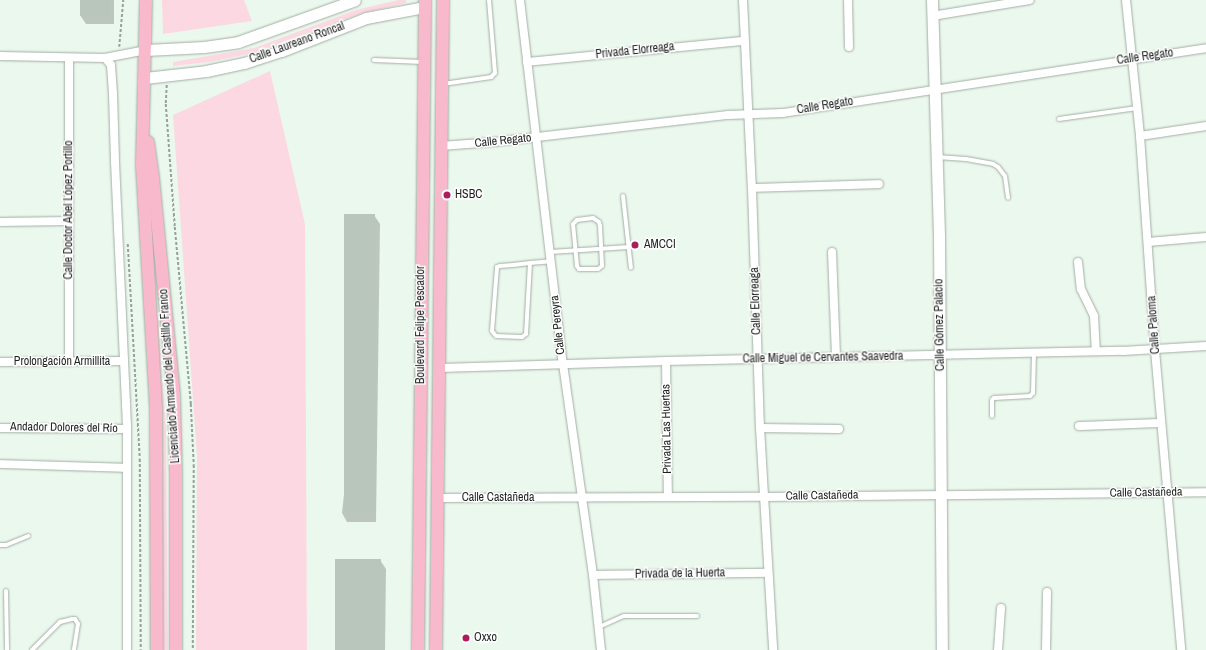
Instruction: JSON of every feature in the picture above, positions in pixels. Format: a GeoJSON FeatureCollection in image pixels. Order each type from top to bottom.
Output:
{"type":"FeatureCollection","features":[{"type":"Feature","properties":{"kind":"main road","name":"Licenciado Armando del Castillo Franco"},"geometry":{"type":"LineString","coordinates":[[146,0],[143,189],[156,412],[158,650]]}},
{"type":"Feature","properties":{"kind":"main road","name":"Boulevard Felipe Pescador"},"geometry":{"type":"LineString","coordinates":[[436,650],[443,0]]}},
{"type":"Feature","properties":{"kind":"main road","name":"Boulevard Felipe Pescador"},"geometry":{"type":"LineString","coordinates":[[421,647],[425,4]]}},
{"type":"Feature","properties":{"kind":"main road","name":"Licenciado Armando del Castillo Franco"},"geometry":{"type":"LineString","coordinates":[[144,127],[153,177],[174,396],[176,474],[176,650]]}},
{"type":"Feature","properties":{"kind":"street","name":"Calle Laureano Roncal"},"geometry":{"type":"LineString","coordinates":[[146,50],[204,47],[238,42],[355,0]]}},
{"type":"Feature","properties":{"kind":"street","name":"Calle Pereyra"},"geometry":{"type":"LineString","coordinates":[[520,0],[563,364],[601,650]]}},
{"type":"Feature","properties":{"kind":"street","name":"Calle Elorreaga"},"geometry":{"type":"LineString","coordinates":[[742,0],[752,188],[760,428],[773,650]]}},
{"type":"Feature","properties":{"kind":"street"},"geometry":{"type":"LineString","coordinates":[[848,0],[849,47]]}},
{"type":"Feature","properties":{"kind":"street","name":"Calle Gómez Palacio"},"geometry":{"type":"LineString","coordinates":[[932,0],[940,355],[942,650]]}},
{"type":"Feature","properties":{"kind":"street"},"geometry":{"type":"LineString","coordinates":[[932,16],[1030,0]]}},
{"type":"Feature","properties":{"kind":"street","name":"Calle Paloma"},"geometry":{"type":"LineString","coordinates":[[1126,0],[1140,136],[1155,350],[1181,650]]}},
{"type":"Feature","properties":{"kind":"street","name":"Calle Laureano Roncal"},"geometry":{"type":"LineString","coordinates":[[145,78],[206,71],[244,63],[282,51],[366,18],[425,4]]}},
{"type":"Feature","properties":{"kind":"street","name":"Privada Elorreaga"},"geometry":{"type":"LineString","coordinates":[[527,62],[743,41]]}},
{"type":"Feature","properties":{"kind":"street","name":"Calle Regato"},"geometry":{"type":"LineString","coordinates":[[441,146],[536,138],[747,114],[783,113],[1014,76],[1206,48]]}},
{"type":"Feature","properties":{"kind":"street"},"geometry":{"type":"LineString","coordinates":[[0,56],[70,59],[105,58],[146,50]]}},
{"type":"Feature","properties":{"kind":"street"},"geometry":{"type":"LineString","coordinates":[[105,58],[111,65],[113,94],[127,429],[127,650]]}},
{"type":"Feature","properties":{"kind":"street","name":"Calle Doctor Abel López Portillo"},"geometry":{"type":"LineString","coordinates":[[69,362],[70,59]]}},
{"type":"Feature","properties":{"kind":"street"},"geometry":{"type":"LineString","coordinates":[[1140,136],[1206,126]]}},
{"type":"Feature","properties":{"kind":"street"},"geometry":{"type":"LineString","coordinates":[[752,188],[879,184]]}},
{"type":"Feature","properties":{"kind":"street"},"geometry":{"type":"LineString","coordinates":[[0,222],[69,221]]}},
{"type":"Feature","properties":{"kind":"street"},"geometry":{"type":"LineString","coordinates":[[1148,242],[1206,237]]}},
{"type":"Feature","properties":{"kind":"street"},"geometry":{"type":"LineString","coordinates":[[832,252],[836,357]]}},
{"type":"Feature","properties":{"kind":"street"},"geometry":{"type":"LineString","coordinates":[[1078,262],[1081,289],[1094,316],[1096,351]]}},
{"type":"Feature","properties":{"kind":"street","name":"Calle Miguel de Cervantes Saavedra"},"geometry":{"type":"LineString","coordinates":[[440,368],[666,361],[1155,350],[1206,346]]}},
{"type":"Feature","properties":{"kind":"street","name":"Prolongación Armillita"},"geometry":{"type":"LineString","coordinates":[[0,362],[123,361]]}},
{"type":"Feature","properties":{"kind":"street","name":"Privada Las Huertas"},"geometry":{"type":"LineString","coordinates":[[666,361],[668,497]]}},
{"type":"Feature","properties":{"kind":"street"},"geometry":{"type":"LineString","coordinates":[[1079,426],[1161,423]]}},
{"type":"Feature","properties":{"kind":"street","name":"Andador Dolores del Río"},"geometry":{"type":"LineString","coordinates":[[0,428],[127,429]]}},
{"type":"Feature","properties":{"kind":"street"},"geometry":{"type":"LineString","coordinates":[[760,428],[839,429]]}},
{"type":"Feature","properties":{"kind":"street"},"geometry":{"type":"LineString","coordinates":[[0,464],[127,468]]}},
{"type":"Feature","properties":{"kind":"street","name":"Calle Castañeda"},"geometry":{"type":"LineString","coordinates":[[438,498],[764,497],[1206,492]]}},
{"type":"Feature","properties":{"kind":"street","name":"Privada de la Huerta"},"geometry":{"type":"LineString","coordinates":[[592,575],[768,573]]}},
{"type":"Feature","properties":{"kind":"street"},"geometry":{"type":"LineString","coordinates":[[1046,650],[1047,592]]}},
{"type":"Feature","properties":{"kind":"street"},"geometry":{"type":"LineString","coordinates":[[998,650],[1001,608]]}},
{"type":"Feature","properties":{"kind":"lane"},"geometry":{"type":"LineString","coordinates":[[442,84],[491,77],[495,73],[489,0]]}},
{"type":"Feature","properties":{"kind":"lane"},"geometry":{"type":"LineString","coordinates":[[374,60],[424,62]]}},
{"type":"Feature","properties":{"kind":"lane"},"geometry":{"type":"LineString","coordinates":[[1059,118],[1137,108]]}},
{"type":"Feature","properties":{"kind":"lane"},"geometry":{"type":"LineString","coordinates":[[936,157],[966,159],[993,164],[998,167],[1005,176],[1008,198]]}},
{"type":"Feature","properties":{"kind":"lane"},"geometry":{"type":"LineString","coordinates":[[623,196],[631,268]]}},
{"type":"Feature","properties":{"kind":"lane"},"geometry":{"type":"LineString","coordinates":[[593,218],[598,222],[601,249],[602,266],[598,269],[578,268],[573,227],[575,221],[593,218]]}},
{"type":"Feature","properties":{"kind":"lane"},"geometry":{"type":"LineString","coordinates":[[530,263],[526,334],[522,337],[496,336],[492,331],[497,269],[500,266],[530,263],[575,251],[629,247]]}},
{"type":"Feature","properties":{"kind":"lane"},"geometry":{"type":"LineString","coordinates":[[992,416],[992,400],[994,398],[1030,396],[1033,393],[1034,353]]}},
{"type":"Feature","properties":{"kind":"lane"},"geometry":{"type":"LineString","coordinates":[[0,545],[6,545],[28,536]]}},
{"type":"Feature","properties":{"kind":"lane"},"geometry":{"type":"LineString","coordinates":[[6,591],[7,650]]}},
{"type":"Feature","properties":{"kind":"lane"},"geometry":{"type":"LineString","coordinates":[[598,627],[624,616],[697,616]]}},
{"type":"Feature","properties":{"kind":"lane"},"geometry":{"type":"LineString","coordinates":[[32,650],[60,622],[75,619],[78,624],[74,650]]}},
{"type":"Feature","properties":{"kind":"path"},"geometry":{"type":"LineString","coordinates":[[167,75],[166,104],[191,404],[194,465],[193,650]]}},
{"type":"Feature","properties":{"kind":"shaded area"},"geometry":{"type":"Polygon","coordinates":[[[162,0],[244,0],[252,21],[163,34],[162,0]]]}},
{"type":"Feature","properties":{"kind":"shaded area"},"geometry":{"type":"Polygon","coordinates":[[[398,0],[406,0],[406,3],[359,14],[253,53],[210,62],[173,66],[173,62],[254,48],[356,10],[398,0]]]}},
{"type":"Feature","properties":{"kind":"shaded area"},"geometry":{"type":"Polygon","coordinates":[[[270,71],[305,224],[307,650],[196,650],[197,456],[173,115],[270,71]]]}},
{"type":"Feature","properties":{"kind":"shaded area"},"geometry":{"type":"Polygon","coordinates":[[[158,317],[166,427],[168,650],[162,650],[154,320],[158,317]]]}},
{"type":"Feature","properties":{"kind":"building"},"geometry":{"type":"Polygon","coordinates":[[[80,0],[110,0],[110,16],[80,16],[80,0]]]}},
{"type":"Feature","properties":{"kind":"building"},"geometry":{"type":"Polygon","coordinates":[[[344,214],[375,214],[375,513],[344,513],[344,214]]]}},
{"type":"Feature","properties":{"kind":"building"},"geometry":{"type":"Polygon","coordinates":[[[335,559],[381,559],[381,650],[335,650],[335,559]]]}},
{"type":"Feature","properties":{"kind":"place","name":"HSBC"},"geometry":{"type":"Point","coordinates":[447,195]}},
{"type":"Feature","properties":{"kind":"place","name":"AMCCI"},"geometry":{"type":"Point","coordinates":[635,245]}},
{"type":"Feature","properties":{"kind":"place","name":"Oxxo"},"geometry":{"type":"Point","coordinates":[466,638]}}]}
